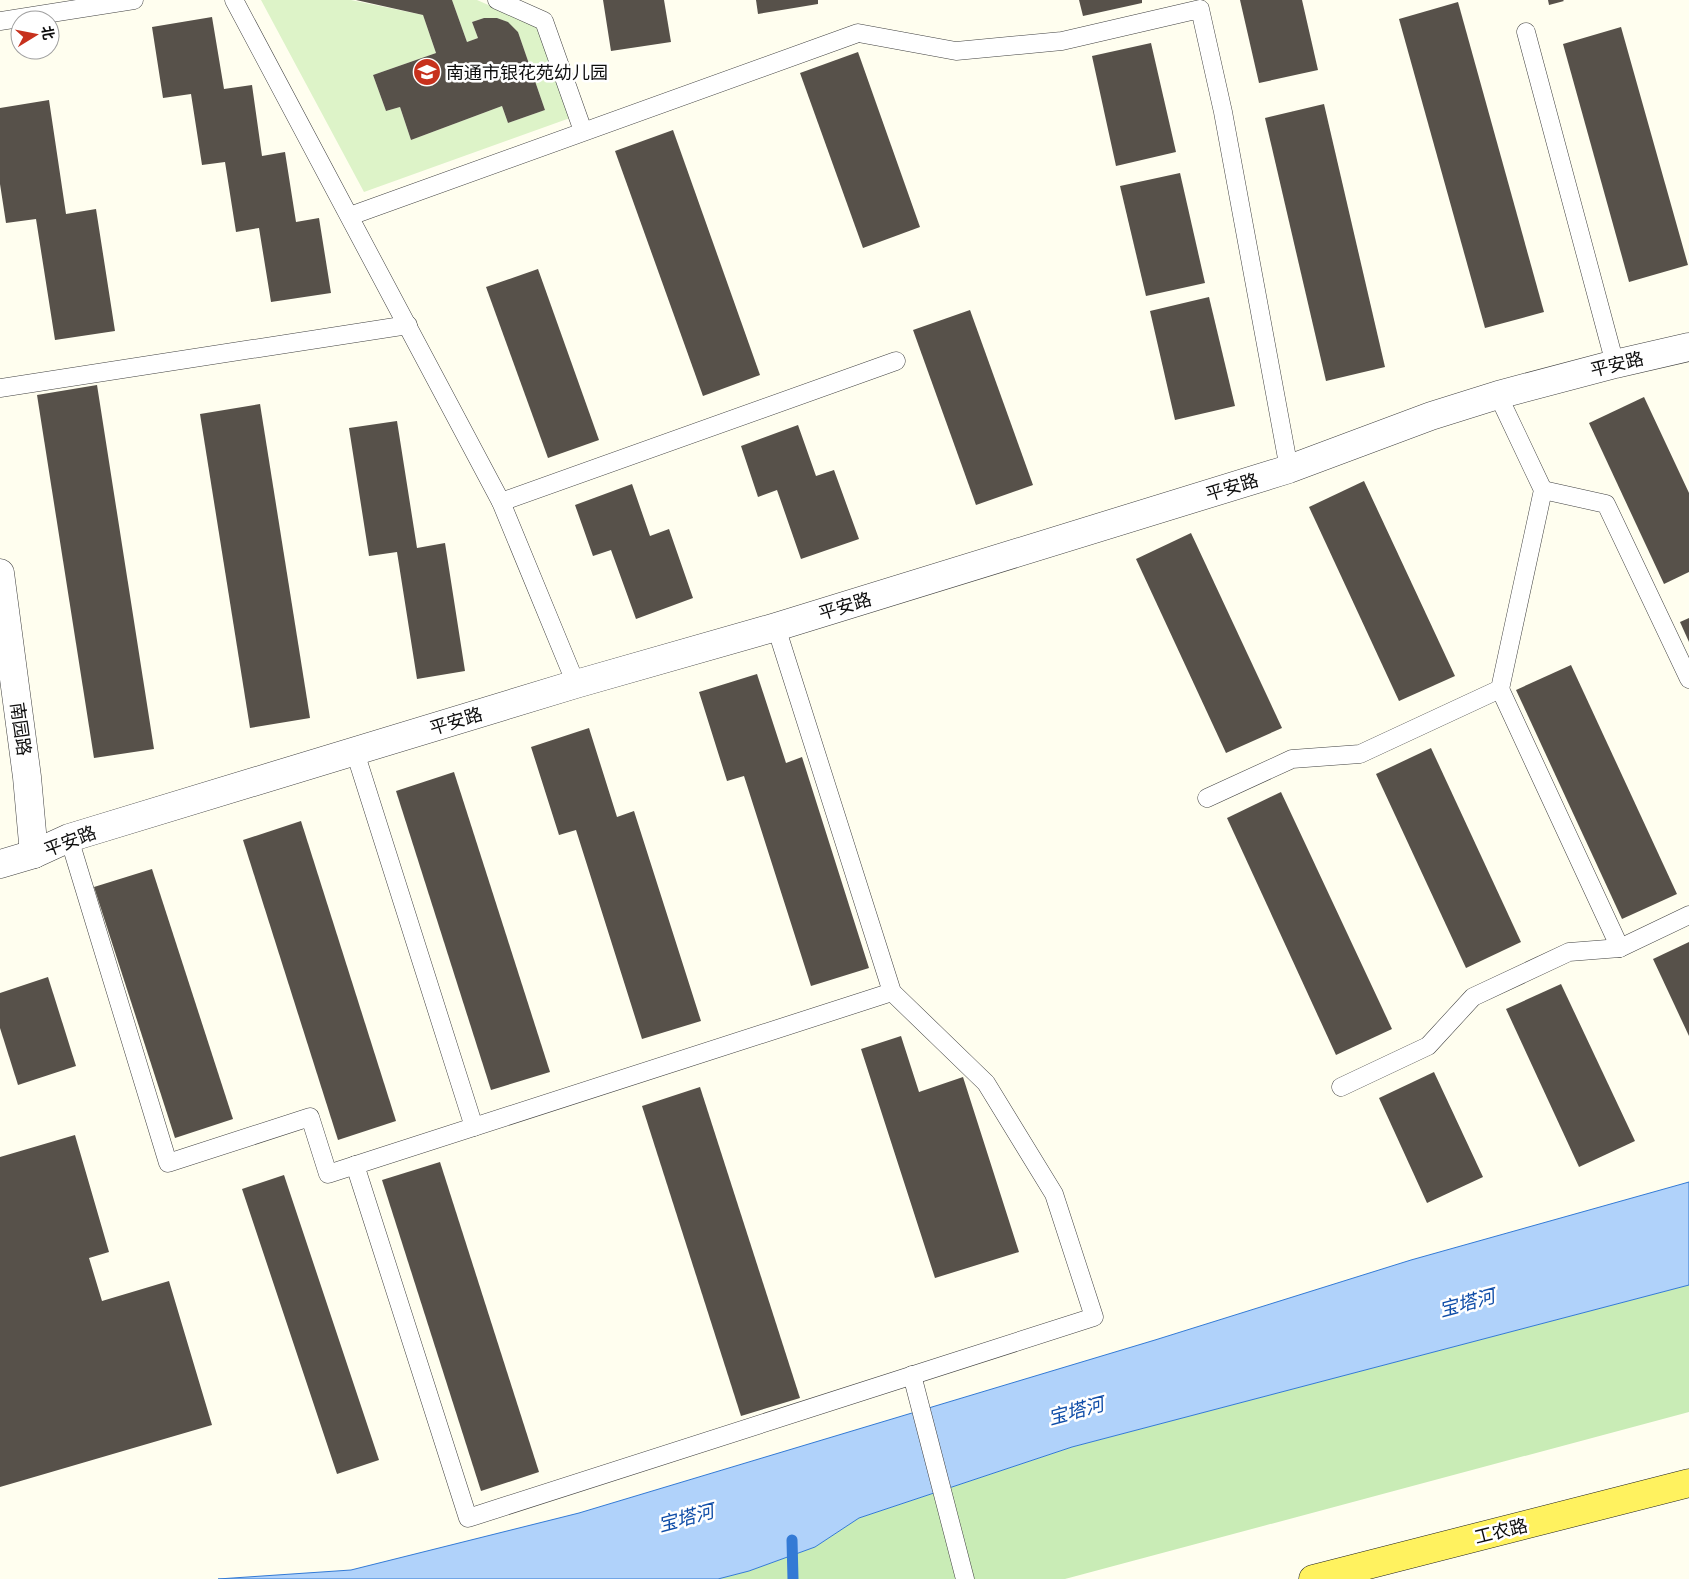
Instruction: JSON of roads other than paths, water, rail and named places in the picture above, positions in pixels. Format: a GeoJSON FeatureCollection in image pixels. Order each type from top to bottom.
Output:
{"type":"FeatureCollection","features":[{"type":"Feature","properties":{"kind":"main road","name":"工农路"},"geometry":{"type":"LineString","coordinates":[[1313,1579],[1689,1483]]}},
{"type":"Feature","properties":{"kind":"street","name":"平安路"},"geometry":{"type":"LineString","coordinates":[[0,864],[34,854],[69,838],[576,684],[776,627],[1289,469],[1431,416],[1498,395],[1689,347]]}},
{"type":"Feature","properties":{"kind":"street","name":"南园路"},"geometry":{"type":"LineString","coordinates":[[0,574],[27,777],[34,854]]}},
{"type":"Feature","properties":{"kind":"lane"},"geometry":{"type":"LineString","coordinates":[[0,21],[134,0]]}},
{"type":"Feature","properties":{"kind":"lane"},"geometry":{"type":"LineString","coordinates":[[234,0],[501,502],[576,684]]}},
{"type":"Feature","properties":{"kind":"lane"},"geometry":{"type":"LineString","coordinates":[[497,0],[544,21],[583,131]]}},
{"type":"Feature","properties":{"kind":"lane"},"geometry":{"type":"LineString","coordinates":[[350,216],[858,33],[956,51],[1062,41],[1200,9],[1225,121],[1289,469]]}},
{"type":"Feature","properties":{"kind":"lane"},"geometry":{"type":"LineString","coordinates":[[1526,32],[1616,364]]}},
{"type":"Feature","properties":{"kind":"lane"},"geometry":{"type":"LineString","coordinates":[[0,388],[408,325]]}},
{"type":"Feature","properties":{"kind":"lane"},"geometry":{"type":"LineString","coordinates":[[501,502],[896,361]]}},
{"type":"Feature","properties":{"kind":"lane"},"geometry":{"type":"LineString","coordinates":[[1498,395],[1543,490],[1500,689],[1620,948]]}},
{"type":"Feature","properties":{"kind":"lane"},"geometry":{"type":"LineString","coordinates":[[1543,490],[1606,504],[1689,679]]}},
{"type":"Feature","properties":{"kind":"lane"},"geometry":{"type":"LineString","coordinates":[[355,1164],[468,1518],[1094,1317],[1054,1194],[986,1083],[892,992],[776,627]]}},
{"type":"Feature","properties":{"kind":"lane"},"geometry":{"type":"LineString","coordinates":[[1207,798],[1292,758],[1360,754],[1500,689]]}},
{"type":"Feature","properties":{"kind":"lane"},"geometry":{"type":"LineString","coordinates":[[355,752],[474,1127]]}},
{"type":"Feature","properties":{"kind":"lane"},"geometry":{"type":"LineString","coordinates":[[69,838],[168,1163],[310,1117],[328,1174],[892,992]]}},
{"type":"Feature","properties":{"kind":"lane"},"geometry":{"type":"LineString","coordinates":[[1341,1086],[1428,1046],[1473,997],[1570,952],[1620,948],[1689,916]]}},
{"type":"Feature","properties":{"kind":"lane"},"geometry":{"type":"LineString","coordinates":[[912,1375],[965,1579]]}},
{"type":"Feature","properties":{"kind":"water","name":"宝塔河"},"geometry":{"type":"Polygon","coordinates":[[[1689,1182],[1689,1285],[1072,1447],[859,1518],[815,1547],[749,1571],[718,1579],[218,1579],[351,1570],[579,1513],[1155,1340],[1411,1260],[1689,1182]]]}},
{"type":"Feature","properties":{"kind":"waterway"},"geometry":{"type":"LineString","coordinates":[[792,1540],[793,1579]]}},
{"type":"Feature","properties":{"kind":"place","name":"南通市银花苑幼儿园"},"geometry":{"type":"Point","coordinates":[427,72]}}]}
